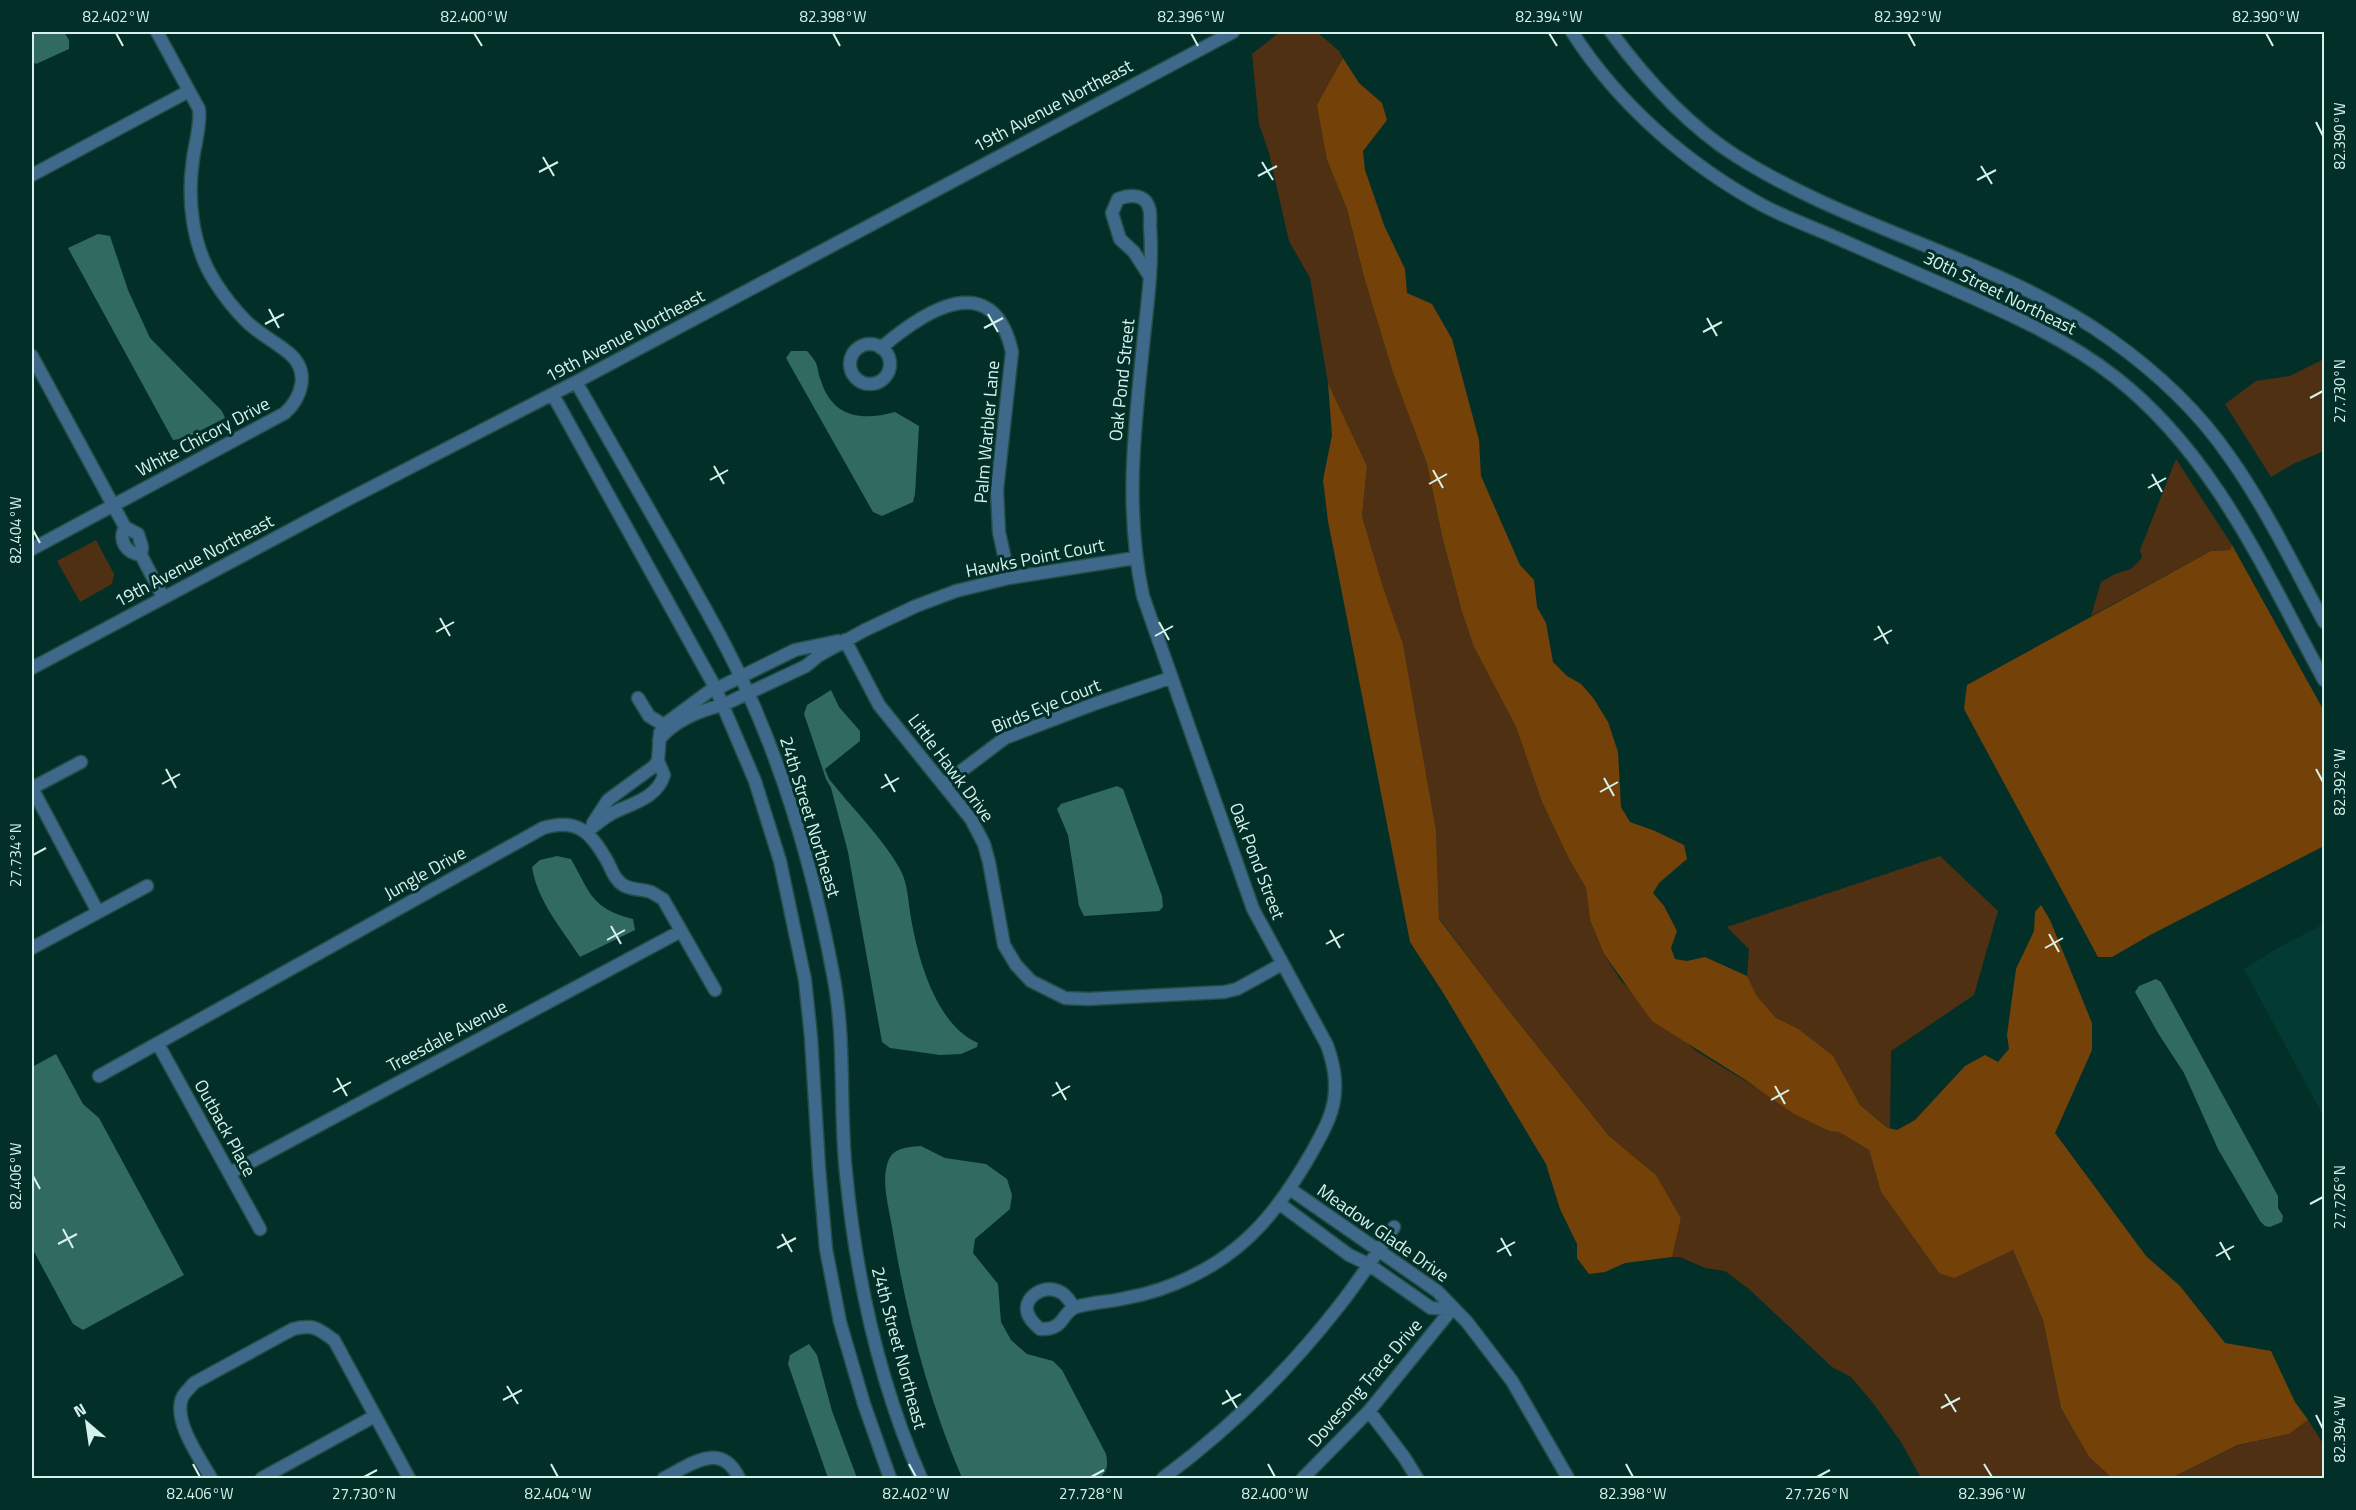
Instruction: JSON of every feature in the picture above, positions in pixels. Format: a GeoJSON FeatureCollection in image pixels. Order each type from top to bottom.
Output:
{"type":"FeatureCollection","features":[{"type":"Feature","properties":{"kind":"street","name":"White Chicory Drive"},"geometry":{"type":"LineString","coordinates":[[32,549],[285,413],[299,397],[302,388],[302,376],[291,354],[247,322],[214,279],[203,257],[195,234],[190,203],[191,168],[200,118],[189,91],[157,32]]}},
{"type":"Feature","properties":{"kind":"street","name":"19th Avenue Northeast"},"geometry":{"type":"LineString","coordinates":[[32,668],[163,597],[553,395],[1233,32]]}},
{"type":"Feature","properties":{"kind":"street","name":"30th Street Northeast"},"geometry":{"type":"LineString","coordinates":[[1572,32],[1609,81],[1646,121],[1681,151],[1721,180],[1765,207],[2013,316],[2064,341],[2153,409],[2216,485],[2237,518],[2325,680]]}},
{"type":"Feature","properties":{"kind":"street","name":"30th Street Northeast"},"geometry":{"type":"LineString","coordinates":[[1611,32],[1629,57],[1664,95],[1734,155],[1782,183],[2011,284],[2064,310],[2110,339],[2150,370],[2189,407],[2228,454],[2253,491],[2325,622]]}},
{"type":"Feature","properties":{"kind":"street"},"geometry":{"type":"LineString","coordinates":[[32,175],[189,91]]}},
{"type":"Feature","properties":{"kind":"street","name":"Oak Pond Street"},"geometry":{"type":"LineString","coordinates":[[1074,1307],[1160,1290],[1192,1277],[1248,1238],[1280,1204],[1290,1189],[1330,1118],[1335,1090],[1334,1065],[1326,1045],[1253,909],[1143,596],[1135,558],[1131,493],[1132,449],[1150,277],[1149,206],[1141,197],[1130,195],[1118,199],[1112,213],[1115,226],[1120,239],[1134,252],[1150,277]]}},
{"type":"Feature","properties":{"kind":"street","name":"Palm Warbler Lane"},"geometry":{"type":"LineString","coordinates":[[881,348],[909,325],[946,305],[966,302],[987,308],[1000,318],[1007,332],[1012,352],[997,490],[999,532],[1009,578]]}},
{"type":"Feature","properties":{"kind":"street"},"geometry":{"type":"LineString","coordinates":[[32,356],[125,527],[138,534],[142,540],[141,555],[163,597]]}},
{"type":"Feature","properties":{"kind":"street","name":"24th Street Northeast"},"geometry":{"type":"LineString","coordinates":[[576,382],[700,600],[749,693],[781,776],[809,861],[834,979],[840,1038],[846,1171],[855,1245],[868,1316],[890,1397],[921,1479]]}},
{"type":"Feature","properties":{"kind":"street"},"geometry":{"type":"LineString","coordinates":[[553,395],[715,688],[755,782],[780,861],[805,980],[826,1249],[840,1322],[864,1404],[890,1479]]}},
{"type":"Feature","properties":{"kind":"street","name":"Hawks Point Court"},"geometry":{"type":"LineString","coordinates":[[659,740],[666,731],[685,720],[806,666],[845,640],[916,606],[956,591],[1009,578],[1135,558]]}},
{"type":"Feature","properties":{"kind":"street","name":"Hawks Point Court"},"geometry":{"type":"LineString","coordinates":[[664,725],[715,688],[795,650],[845,640]]}},
{"type":"Feature","properties":{"kind":"street","name":"Little Hawk Drive"},"geometry":{"type":"LineString","coordinates":[[845,640],[879,705],[971,819],[984,844],[1004,945],[1031,981],[1065,998],[1088,999],[1224,992],[1237,989],[1282,964]]}},
{"type":"Feature","properties":{"kind":"street","name":"Birds Eye Court"},"geometry":{"type":"LineString","coordinates":[[944,783],[1005,738],[1170,678]]}},
{"type":"Feature","properties":{"kind":"street"},"geometry":{"type":"LineString","coordinates":[[587,831],[608,815],[629,808],[656,788],[664,775],[658,761],[660,733],[664,725],[649,716],[638,698]]}},
{"type":"Feature","properties":{"kind":"street"},"geometry":{"type":"LineString","coordinates":[[587,831],[608,800],[658,761]]}},
{"type":"Feature","properties":{"kind":"street"},"geometry":{"type":"LineString","coordinates":[[81,762],[32,788],[98,912]]}},
{"type":"Feature","properties":{"kind":"street","name":"Jungle Drive"},"geometry":{"type":"LineString","coordinates":[[99,1076],[543,828],[559,824],[587,831]]}},
{"type":"Feature","properties":{"kind":"street"},"geometry":{"type":"LineString","coordinates":[[587,831],[617,880],[629,888],[650,892],[663,899],[715,990]]}},
{"type":"Feature","properties":{"kind":"street"},"geometry":{"type":"LineString","coordinates":[[32,948],[147,886]]}},
{"type":"Feature","properties":{"kind":"street","name":"Treesdale Avenue"},"geometry":{"type":"LineString","coordinates":[[230,1173],[681,931]]}},
{"type":"Feature","properties":{"kind":"street","name":"Outback Place"},"geometry":{"type":"LineString","coordinates":[[158,1044],[260,1229]]}},
{"type":"Feature","properties":{"kind":"street","name":"Meadow Glade Drive"},"geometry":{"type":"LineString","coordinates":[[1290,1189],[1437,1291],[1467,1322],[1512,1381],[1568,1479]]}},
{"type":"Feature","properties":{"kind":"street","name":"Meadow Glade Drive"},"geometry":{"type":"LineString","coordinates":[[1280,1204],[1349,1255],[1368,1264],[1431,1308],[1452,1309]]}},
{"type":"Feature","properties":{"kind":"street"},"geometry":{"type":"LineString","coordinates":[[1162,1479],[1185,1462],[1299,1355],[1340,1305],[1394,1227]]}},
{"type":"Feature","properties":{"kind":"street","name":"Dovesong Trace Drive"},"geometry":{"type":"LineString","coordinates":[[1303,1479],[1369,1411],[1452,1309]]}},
{"type":"Feature","properties":{"kind":"street"},"geometry":{"type":"LineString","coordinates":[[212,1479],[182,1426],[179,1410],[182,1396],[194,1383],[293,1329],[306,1326],[317,1328],[334,1340],[410,1479]]}},
{"type":"Feature","properties":{"kind":"street"},"geometry":{"type":"LineString","coordinates":[[1369,1411],[1404,1457],[1417,1479]]}},
{"type":"Feature","properties":{"kind":"street"},"geometry":{"type":"LineString","coordinates":[[262,1479],[375,1416]]}},
{"type":"Feature","properties":{"kind":"street"},"geometry":{"type":"LineString","coordinates":[[663,1479],[697,1461],[712,1457],[719,1458],[730,1465],[739,1479]]}},
{"type":"Feature","properties":{"kind":"shaded area"},"geometry":{"type":"Polygon","coordinates":[[[32,32],[64,32],[69,40],[69,49],[36,64],[32,61],[32,32]]]}},
{"type":"Feature","properties":{"kind":"shaded area"},"geometry":{"type":"Polygon","coordinates":[[[1280,32],[1317,32],[1339,51],[1343,58],[1318,105],[1327,160],[1347,209],[1364,277],[1393,373],[1427,464],[1443,540],[1474,647],[1516,727],[1542,802],[1569,859],[1586,888],[1590,920],[1604,954],[1621,981],[1696,1051],[1828,1131],[1839,1132],[1869,1150],[1881,1192],[1939,1273],[2013,1250],[2043,1320],[2061,1408],[2089,1457],[2112,1478],[1921,1478],[1901,1442],[1851,1377],[1832,1367],[1749,1289],[1725,1271],[1705,1268],[1680,1257],[1672,1257],[1681,1218],[1656,1175],[1609,1136],[1506,1007],[1439,918],[1436,830],[1403,644],[1362,516],[1367,466],[1328,383],[1310,278],[1289,241],[1269,153],[1259,124],[1252,54],[1280,32]]]}},
{"type":"Feature","properties":{"kind":"shaded area"},"geometry":{"type":"Polygon","coordinates":[[[1343,58],[1359,83],[1382,103],[1387,120],[1363,151],[1365,170],[1384,225],[1405,269],[1407,293],[1432,304],[1452,339],[1479,440],[1481,476],[1520,565],[1534,580],[1537,607],[1546,623],[1553,662],[1567,676],[1581,684],[1594,699],[1608,722],[1618,752],[1621,807],[1630,822],[1684,845],[1687,859],[1659,883],[1653,893],[1664,906],[1677,931],[1671,948],[1675,959],[1687,961],[1705,957],[1747,976],[1757,996],[1776,1018],[1797,1028],[1833,1056],[1860,1105],[1888,1128],[1897,1130],[1915,1120],[1965,1066],[1985,1055],[1998,1062],[2009,1049],[2007,1035],[2016,969],[2034,931],[2035,912],[2041,905],[2050,920],[2092,1023],[2092,1050],[2055,1133],[2146,1256],[2180,1286],[2225,1343],[2271,1351],[2295,1402],[2308,1420],[2289,1434],[2238,1445],[2175,1476],[2112,1478],[2089,1457],[2061,1408],[2043,1320],[2013,1250],[1954,1278],[1939,1273],[1881,1192],[1869,1150],[1839,1132],[1829,1131],[1794,1114],[1744,1079],[1652,1021],[1604,954],[1590,920],[1586,888],[1569,859],[1542,802],[1516,727],[1474,647],[1443,540],[1427,464],[1393,373],[1364,277],[1347,209],[1327,160],[1317,105],[1343,58]]]}},
{"type":"Feature","properties":{"kind":"shaded area"},"geometry":{"type":"Polygon","coordinates":[[[98,234],[110,236],[128,290],[150,338],[222,411],[225,418],[186,438],[173,440],[68,248],[98,234]]]}},
{"type":"Feature","properties":{"kind":"shaded area"},"geometry":{"type":"Polygon","coordinates":[[[791,351],[807,351],[816,363],[826,393],[841,409],[860,416],[895,412],[919,426],[913,502],[882,516],[873,512],[786,358],[791,351]]]}},
{"type":"Feature","properties":{"kind":"shaded area"},"geometry":{"type":"Polygon","coordinates":[[[2324,359],[2324,451],[2293,464],[2271,477],[2225,404],[2256,381],[2290,376],[2324,359]]]}},
{"type":"Feature","properties":{"kind":"shaded area"},"geometry":{"type":"Polygon","coordinates":[[[1328,383],[1367,466],[1362,516],[1403,644],[1436,830],[1439,919],[1609,1136],[1656,1175],[1681,1218],[1672,1257],[1625,1263],[1605,1272],[1589,1274],[1577,1258],[1577,1244],[1560,1209],[1546,1164],[1410,942],[1328,521],[1323,480],[1332,435],[1328,383]]]}},
{"type":"Feature","properties":{"kind":"shaded area"},"geometry":{"type":"Polygon","coordinates":[[[2176,459],[2232,545],[2230,550],[2211,551],[2091,616],[2101,582],[2131,569],[2142,558],[2140,550],[2176,459]]]}},
{"type":"Feature","properties":{"kind":"shaded area"},"geometry":{"type":"Polygon","coordinates":[[[96,540],[114,574],[112,584],[80,602],[57,561],[96,540]]]}},
{"type":"Feature","properties":{"kind":"shaded area"},"geometry":{"type":"Polygon","coordinates":[[[2232,545],[2324,711],[2324,846],[2152,934],[2112,957],[2098,957],[1964,709],[1967,685],[2211,551],[2230,550],[2232,545]]]}},
{"type":"Feature","properties":{"kind":"shaded area"},"geometry":{"type":"Polygon","coordinates":[[[831,690],[839,707],[860,731],[860,741],[825,769],[829,779],[875,834],[903,875],[919,952],[931,989],[951,1022],[963,1034],[978,1043],[977,1047],[961,1054],[940,1055],[890,1048],[882,1042],[848,852],[831,788],[804,714],[807,705],[831,690]]]}},
{"type":"Feature","properties":{"kind":"shaded area"},"geometry":{"type":"Polygon","coordinates":[[[1117,786],[1123,789],[1162,896],[1163,907],[1159,911],[1084,916],[1079,906],[1068,835],[1057,809],[1061,804],[1117,786]]]}},
{"type":"Feature","properties":{"kind":"shaded area"},"geometry":{"type":"Polygon","coordinates":[[[557,856],[571,859],[594,898],[608,910],[633,919],[635,930],[580,957],[545,903],[532,867],[540,860],[557,856]]]}},
{"type":"Feature","properties":{"kind":"shaded area"},"geometry":{"type":"Polygon","coordinates":[[[1940,856],[1998,911],[1974,995],[1891,1051],[1890,1129],[1860,1105],[1848,1084],[1797,1028],[1776,1018],[1757,996],[1747,976],[1749,949],[1727,927],[1940,856]]]}},
{"type":"Feature","properties":{"kind":"shaded area"},"geometry":{"type":"Polygon","coordinates":[[[2324,924],[2324,1117],[2244,969],[2281,946],[2324,924]]]}},
{"type":"Feature","properties":{"kind":"shaded area"},"geometry":{"type":"Polygon","coordinates":[[[2156,979],[2161,982],[2278,1196],[2278,1208],[2283,1216],[2282,1222],[2270,1227],[2260,1221],[2218,1149],[2184,1073],[2135,992],[2139,986],[2156,979]]]}},
{"type":"Feature","properties":{"kind":"shaded area"},"geometry":{"type":"Polygon","coordinates":[[[56,1054],[83,1104],[99,1118],[184,1275],[83,1330],[73,1324],[32,1248],[32,1067],[56,1054]]]}},
{"type":"Feature","properties":{"kind":"shaded area"},"geometry":{"type":"Polygon","coordinates":[[[921,1146],[945,1158],[986,1164],[1007,1179],[1012,1195],[1010,1209],[975,1239],[973,1253],[998,1284],[1001,1322],[1011,1340],[1027,1354],[1053,1361],[1062,1370],[1106,1454],[1107,1468],[1099,1478],[962,1478],[939,1417],[911,1324],[886,1193],[885,1175],[889,1159],[903,1148],[921,1146]]]}},
{"type":"Feature","properties":{"kind":"shaded area"},"geometry":{"type":"Polygon","coordinates":[[[809,1344],[817,1355],[832,1411],[857,1478],[828,1478],[788,1364],[790,1355],[809,1344]]]}},
{"type":"Feature","properties":{"kind":"shaded area"},"geometry":{"type":"Polygon","coordinates":[[[2308,1420],[2324,1445],[2324,1478],[2161,1478],[2175,1476],[2239,1445],[2289,1434],[2308,1420]]]}}]}
